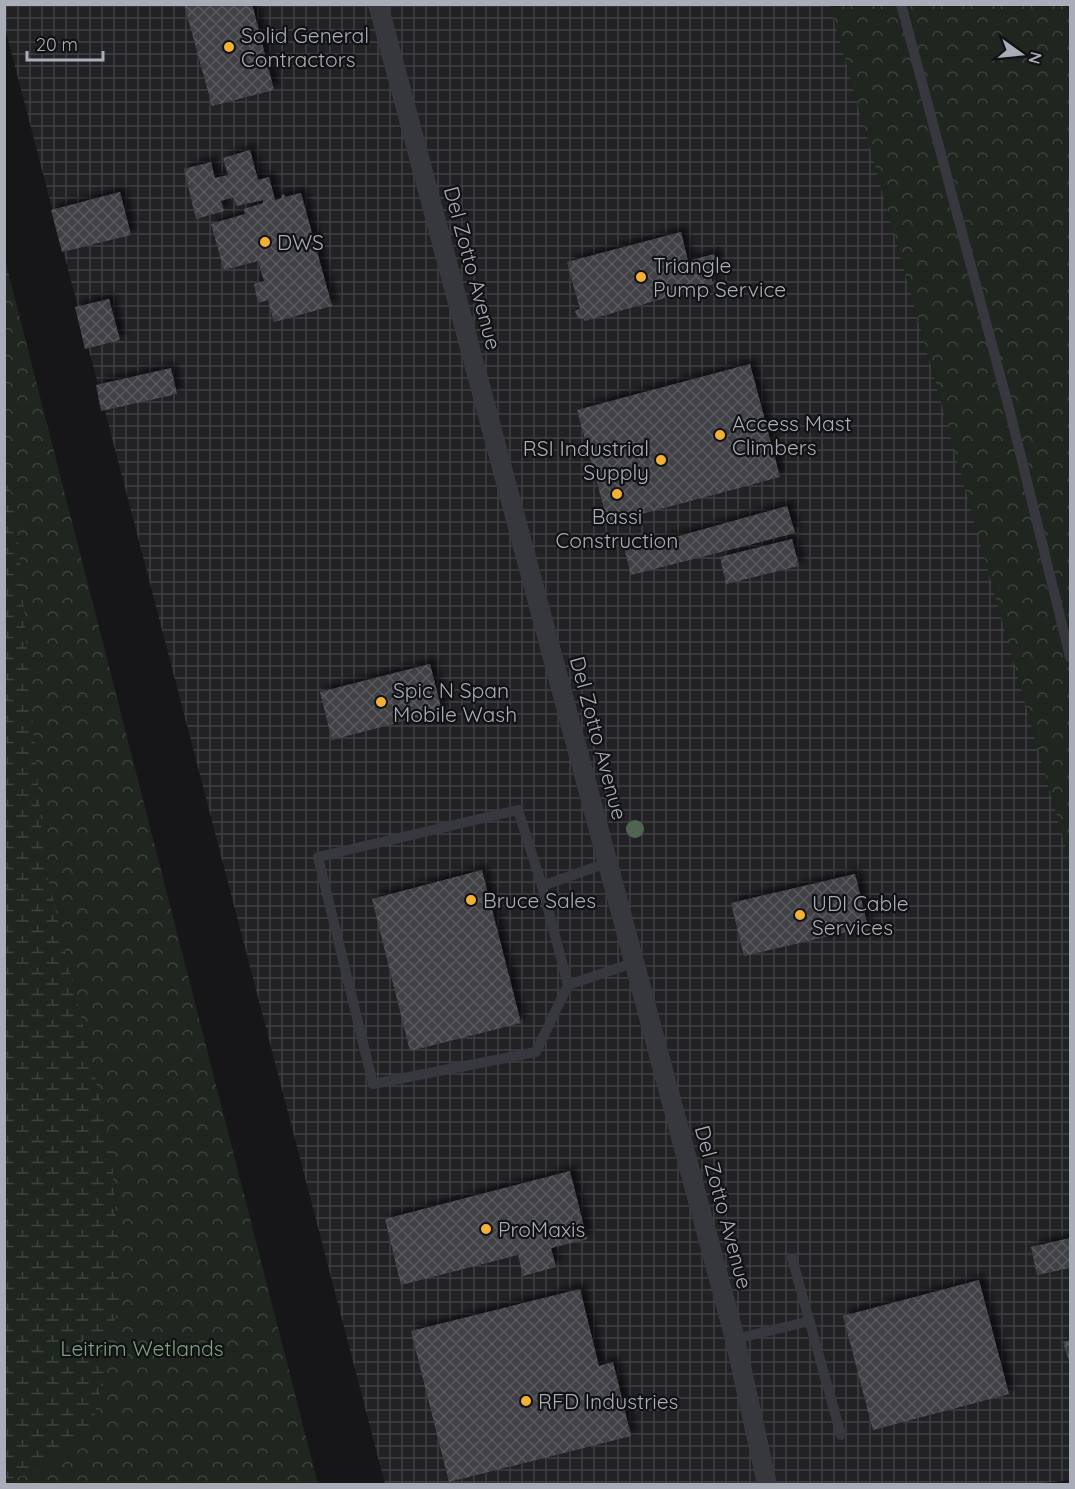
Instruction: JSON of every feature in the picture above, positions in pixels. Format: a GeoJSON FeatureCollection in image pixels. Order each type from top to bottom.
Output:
{"type":"FeatureCollection","features":[{"type":"Feature","properties":{"kind":"street","name":"Del Zotto Avenue"},"geometry":{"type":"LineString","coordinates":[[378,4],[735,1339],[767,1485]]}},
{"type":"Feature","properties":{"kind":"lane"},"geometry":{"type":"LineString","coordinates":[[901,4],[1006,394],[1071,657]]}},
{"type":"Feature","properties":{"kind":"lane"},"geometry":{"type":"LineString","coordinates":[[518,810],[542,886],[568,985],[536,1052],[373,1084],[318,857],[518,810]]}},
{"type":"Feature","properties":{"kind":"lane"},"geometry":{"type":"LineString","coordinates":[[542,886],[607,863]]}},
{"type":"Feature","properties":{"kind":"lane"},"geometry":{"type":"LineString","coordinates":[[568,985],[633,963]]}},
{"type":"Feature","properties":{"kind":"lane"},"geometry":{"type":"LineString","coordinates":[[792,1258],[841,1435]]}},
{"type":"Feature","properties":{"kind":"lane"},"geometry":{"type":"LineString","coordinates":[[735,1339],[810,1321]]}},
{"type":"Feature","properties":{"kind":"shaded area"},"geometry":{"type":"Polygon","coordinates":[[[4,5],[830,5],[1070,863],[1070,1480],[1035,1484],[385,1484],[5,28],[4,5]]]}},
{"type":"Feature","properties":{"kind":"green space"},"geometry":{"type":"Polygon","coordinates":[[[830,5],[1070,5],[1070,863],[830,5]]]}},
{"type":"Feature","properties":{"kind":"green space","name":"Leitrim Wetlands"},"geometry":{"type":"Polygon","coordinates":[[[5,260],[318,1484],[5,1484],[5,260]]]}},
{"type":"Feature","properties":{"kind":"green space"},"geometry":{"type":"Polygon","coordinates":[[[5,481],[15,501],[44,861],[111,1145],[121,1291],[93,1423],[39,1472],[5,1480],[5,481]]]}},
{"type":"Feature","properties":{"kind":"building","name":"Solid General Contractors"},"geometry":{"type":"Polygon","coordinates":[[[184,4],[252,4],[274,90],[212,106],[184,4]]]}},
{"type":"Feature","properties":{"kind":"building","name":"DWS"},"geometry":{"type":"Polygon","coordinates":[[[250,150],[258,180],[269,177],[275,200],[282,198],[281,195],[284,194],[285,197],[301,193],[332,306],[274,322],[268,300],[258,303],[254,284],[264,281],[258,261],[224,270],[211,224],[245,214],[244,209],[263,203],[263,200],[236,206],[234,197],[221,201],[224,211],[196,219],[184,169],[211,162],[215,178],[228,175],[223,158],[250,150]]]}},
{"type":"Feature","properties":{"kind":"building"},"geometry":{"type":"Polygon","coordinates":[[[120,192],[131,235],[62,252],[51,210],[120,192]]]}},
{"type":"Feature","properties":{"kind":"building","name":"Triangle Pump Service"},"geometry":{"type":"Polygon","coordinates":[[[681,232],[688,261],[714,254],[718,267],[709,270],[713,284],[585,321],[583,318],[578,319],[575,311],[580,309],[567,262],[681,232]]]}},
{"type":"Feature","properties":{"kind":"building"},"geometry":{"type":"Polygon","coordinates":[[[109,299],[120,340],[85,349],[75,307],[109,299]]]}},
{"type":"Feature","properties":{"kind":"building"},"geometry":{"type":"Polygon","coordinates":[[[750,364],[780,477],[608,523],[577,410],[750,364]]]}},
{"type":"Feature","properties":{"kind":"building"},"geometry":{"type":"Polygon","coordinates":[[[171,368],[177,394],[101,411],[96,385],[171,368]]]}},
{"type":"Feature","properties":{"kind":"building"},"geometry":{"type":"Polygon","coordinates":[[[787,506],[795,533],[631,575],[625,551],[787,506]]]}},
{"type":"Feature","properties":{"kind":"building"},"geometry":{"type":"Polygon","coordinates":[[[792,539],[799,566],[726,584],[720,557],[792,539]]]}},
{"type":"Feature","properties":{"kind":"building","name":"Spic N Span Mobile Wash"},"geometry":{"type":"Polygon","coordinates":[[[430,664],[442,711],[332,740],[320,692],[430,664]]]}},
{"type":"Feature","properties":{"kind":"building"},"geometry":{"type":"Polygon","coordinates":[[[482,870],[521,1023],[410,1051],[372,899],[482,870]]]}},
{"type":"Feature","properties":{"kind":"building","name":"UDI Cable Services"},"geometry":{"type":"Polygon","coordinates":[[[855,874],[868,927],[744,956],[731,903],[855,874]]]}},
{"type":"Feature","properties":{"kind":"building","name":"ProMaxis"},"geometry":{"type":"Polygon","coordinates":[[[570,1171],[587,1239],[551,1248],[556,1267],[523,1276],[518,1255],[401,1285],[385,1219],[570,1171]]]}},
{"type":"Feature","properties":{"kind":"building"},"geometry":{"type":"Polygon","coordinates":[[[1070,1238],[1070,1268],[1037,1275],[1031,1247],[1070,1238]]]}},
{"type":"Feature","properties":{"kind":"building"},"geometry":{"type":"Polygon","coordinates":[[[979,1280],[1009,1394],[873,1430],[843,1316],[979,1280]]]}},
{"type":"Feature","properties":{"kind":"building","name":"RFD Industries"},"geometry":{"type":"Polygon","coordinates":[[[580,1289],[599,1366],[613,1362],[631,1436],[449,1482],[411,1331],[580,1289]]]}},
{"type":"Feature","properties":{"kind":"building"},"geometry":{"type":"Polygon","coordinates":[[[1070,1340],[1070,1364],[1063,1342],[1070,1340]]]}},
{"type":"Feature","properties":{"kind":"place","name":"Solid General Contractors"},"geometry":{"type":"Point","coordinates":[229,47]}},
{"type":"Feature","properties":{"kind":"place","name":"DWS"},"geometry":{"type":"Point","coordinates":[265,242]}},
{"type":"Feature","properties":{"kind":"place","name":"Triangle Pump Service"},"geometry":{"type":"Point","coordinates":[641,277]}},
{"type":"Feature","properties":{"kind":"place","name":"Access Mast Climbers"},"geometry":{"type":"Point","coordinates":[720,435]}},
{"type":"Feature","properties":{"kind":"place","name":"RSI Industrial Supply"},"geometry":{"type":"Point","coordinates":[661,460]}},
{"type":"Feature","properties":{"kind":"place","name":"Bassi Construction"},"geometry":{"type":"Point","coordinates":[617,494]}},
{"type":"Feature","properties":{"kind":"place","name":"Spic N Span Mobile Wash"},"geometry":{"type":"Point","coordinates":[381,702]}},
{"type":"Feature","properties":{"kind":"place","name":"Bruce Sales"},"geometry":{"type":"Point","coordinates":[471,900]}},
{"type":"Feature","properties":{"kind":"place","name":"UDI Cable Services"},"geometry":{"type":"Point","coordinates":[800,915]}},
{"type":"Feature","properties":{"kind":"place","name":"ProMaxis"},"geometry":{"type":"Point","coordinates":[486,1229]}},
{"type":"Feature","properties":{"kind":"place","name":"RFD Industries"},"geometry":{"type":"Point","coordinates":[526,1401]}}]}
